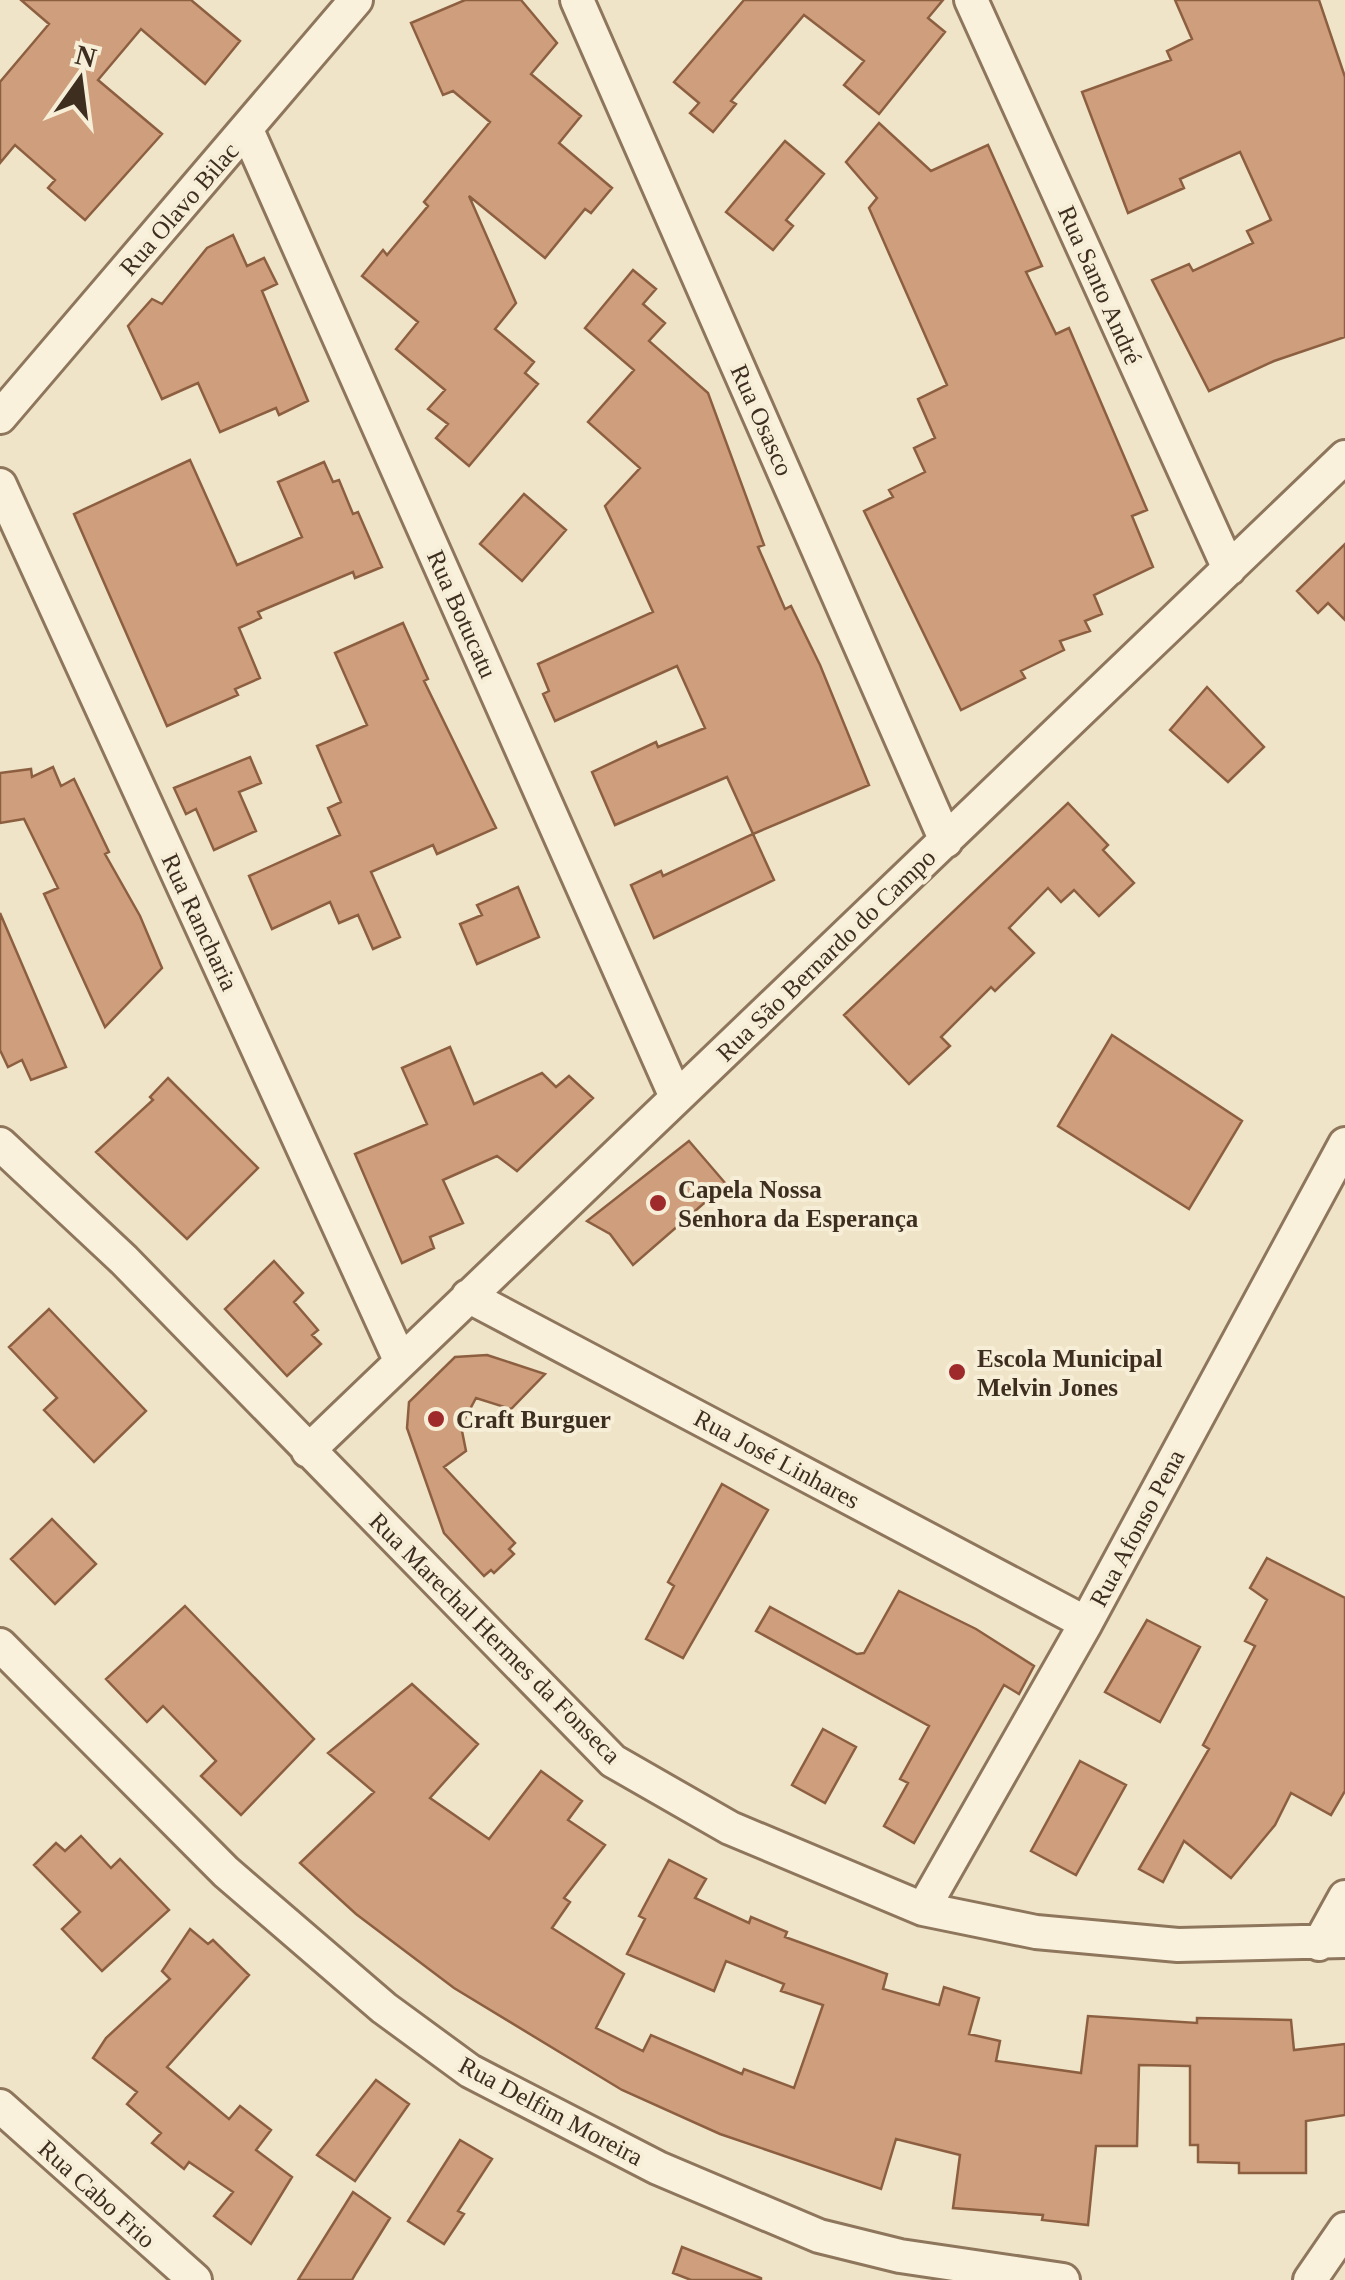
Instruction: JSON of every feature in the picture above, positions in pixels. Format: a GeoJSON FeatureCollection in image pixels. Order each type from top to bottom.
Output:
{"type":"FeatureCollection","features":[{"type":"Feature","properties":{"kind":"street","name":"Rua Olavo Bilac"},"geometry":{"type":"LineString","coordinates":[[0,417],[356,0]]}},
{"type":"Feature","properties":{"kind":"street","name":"Rua Osasco"},"geometry":{"type":"LineString","coordinates":[[577,0],[946,841]]}},
{"type":"Feature","properties":{"kind":"street","name":"Rua Santo André"},"geometry":{"type":"LineString","coordinates":[[970,0],[1229,569]]}},
{"type":"Feature","properties":{"kind":"street","name":"Rua Botucatu"},"geometry":{"type":"LineString","coordinates":[[247,130],[676,1098]]}},
{"type":"Feature","properties":{"kind":"street","name":"Rua São Bernardo do Campo"},"geometry":{"type":"LineString","coordinates":[[308,1452],[1345,458]]}},
{"type":"Feature","properties":{"kind":"street","name":"Rua Rancharia"},"geometry":{"type":"LineString","coordinates":[[0,484],[400,1360]]}},
{"type":"Feature","properties":{"kind":"street","name":"Rua Marechal Hermes da Fonseca"},"geometry":{"type":"LineString","coordinates":[[0,1144],[124,1260],[613,1761],[730,1828],[924,1910],[1036,1932],[1178,1945],[1332,1942]]}},
{"type":"Feature","properties":{"kind":"street","name":"Rua Afonso Pena"},"geometry":{"type":"LineString","coordinates":[[924,1910],[1086,1623],[1345,1144]]}},
{"type":"Feature","properties":{"kind":"street","name":"Rua José Linhares"},"geometry":{"type":"LineString","coordinates":[[468,1296],[1086,1623]]}},
{"type":"Feature","properties":{"kind":"street","name":"Rua Delfim Moreira"},"geometry":{"type":"LineString","coordinates":[[0,1645],[226,1872],[384,2008],[470,2071],[658,2168],[819,2236],[900,2256],[1063,2280]]}},
{"type":"Feature","properties":{"kind":"street"},"geometry":{"type":"LineString","coordinates":[[1332,1942],[1345,1897]]}},
{"type":"Feature","properties":{"kind":"street","name":"Rua Cabo Frio"},"geometry":{"type":"LineString","coordinates":[[0,2106],[194,2280]]}},
{"type":"Feature","properties":{"kind":"street"},"geometry":{"type":"LineString","coordinates":[[1310,2280],[1345,2229]]}},
{"type":"Feature","properties":{"kind":"building"},"geometry":{"type":"Polygon","coordinates":[[[21,0],[191,0],[240,41],[205,84],[141,29],[98,80],[162,134],[85,220],[48,188],[55,180],[15,145],[0,163],[0,82],[49,24],[21,0]]]}},
{"type":"Feature","properties":{"kind":"building"},"geometry":{"type":"Polygon","coordinates":[[[465,0],[521,0],[557,43],[531,74],[581,116],[559,143],[612,188],[591,213],[585,209],[545,258],[469,196],[516,303],[495,329],[534,362],[525,373],[538,384],[469,466],[436,438],[448,424],[428,409],[445,390],[396,349],[418,322],[362,276],[383,250],[387,255],[428,206],[424,202],[490,122],[453,91],[443,95],[411,23],[465,0]]]}},
{"type":"Feature","properties":{"kind":"building"},"geometry":{"type":"Polygon","coordinates":[[[744,0],[943,0],[928,18],[945,32],[879,114],[844,85],[864,61],[804,15],[731,101],[736,104],[713,132],[690,113],[699,103],[674,82],[744,0]]]}},
{"type":"Feature","properties":{"kind":"building"},"geometry":{"type":"Polygon","coordinates":[[[1175,0],[1319,0],[1345,77],[1345,337],[1274,361],[1209,391],[1152,280],[1189,264],[1193,271],[1253,243],[1247,231],[1271,220],[1240,152],[1180,179],[1184,188],[1128,213],[1082,92],[1171,60],[1167,51],[1192,39],[1175,0]]]}},
{"type":"Feature","properties":{"kind":"building"},"geometry":{"type":"Polygon","coordinates":[[[879,123],[931,171],[988,145],[1042,266],[1026,272],[1056,334],[1069,328],[1147,510],[1132,516],[1153,567],[1094,595],[1102,614],[1085,621],[1090,631],[1060,641],[1064,650],[1021,671],[1025,678],[961,710],[864,511],[893,497],[889,490],[925,472],[914,448],[935,438],[918,399],[947,385],[869,208],[877,198],[846,162],[879,123]]]}},
{"type":"Feature","properties":{"kind":"building"},"geometry":{"type":"Polygon","coordinates":[[[785,141],[824,174],[786,220],[793,226],[773,250],[726,212],[785,141]]]}},
{"type":"Feature","properties":{"kind":"building"},"geometry":{"type":"Polygon","coordinates":[[[233,235],[247,266],[264,258],[277,284],[262,291],[308,401],[279,415],[276,408],[220,432],[198,383],[162,399],[128,326],[152,299],[162,304],[207,248],[233,235]]]}},
{"type":"Feature","properties":{"kind":"building"},"geometry":{"type":"Polygon","coordinates":[[[633,270],[656,289],[643,304],[665,323],[649,341],[708,393],[764,545],[758,547],[785,609],[791,606],[820,665],[869,785],[753,834],[727,777],[615,825],[592,772],[656,742],[658,747],[705,728],[677,666],[555,721],[543,694],[549,691],[538,664],[653,612],[605,506],[640,468],[588,422],[634,370],[585,328],[633,270]]]}},
{"type":"Feature","properties":{"kind":"building"},"geometry":{"type":"Polygon","coordinates":[[[190,460],[237,565],[302,537],[278,482],[324,462],[333,482],[339,480],[353,514],[358,512],[382,567],[355,578],[353,572],[258,612],[261,618],[239,628],[260,678],[235,689],[238,695],[167,726],[74,514],[190,460]]]}},
{"type":"Feature","properties":{"kind":"building"},"geometry":{"type":"Polygon","coordinates":[[[524,494],[566,530],[522,581],[480,544],[524,494]]]}},
{"type":"Feature","properties":{"kind":"building"},"geometry":{"type":"Polygon","coordinates":[[[1345,544],[1345,620],[1328,603],[1318,613],[1297,591],[1345,544]]]}},
{"type":"Feature","properties":{"kind":"building"},"geometry":{"type":"Polygon","coordinates":[[[403,623],[428,679],[424,681],[496,828],[437,854],[433,845],[371,872],[400,937],[373,949],[358,915],[339,923],[330,902],[272,929],[249,876],[340,835],[328,808],[341,802],[317,746],[367,725],[335,653],[403,623]]]}},
{"type":"Feature","properties":{"kind":"building"},"geometry":{"type":"Polygon","coordinates":[[[1207,687],[1264,747],[1228,782],[1170,730],[1207,687]]]}},
{"type":"Feature","properties":{"kind":"building"},"geometry":{"type":"Polygon","coordinates":[[[250,757],[261,783],[239,792],[256,831],[214,850],[196,809],[186,814],[174,788],[250,757]]]}},
{"type":"Feature","properties":{"kind":"building"},"geometry":{"type":"Polygon","coordinates":[[[53,767],[61,786],[74,779],[109,852],[105,854],[140,916],[162,968],[105,1027],[44,894],[58,888],[24,819],[0,823],[0,773],[31,769],[32,777],[53,767]]]}},
{"type":"Feature","properties":{"kind":"building"},"geometry":{"type":"Polygon","coordinates":[[[1068,803],[1108,845],[1103,850],[1134,883],[1099,916],[1074,890],[1061,902],[1048,888],[1009,928],[1034,953],[995,991],[991,987],[941,1037],[950,1046],[909,1084],[844,1015],[1068,803]]]}},
{"type":"Feature","properties":{"kind":"building"},"geometry":{"type":"Polygon","coordinates":[[[753,834],[774,880],[654,938],[631,885],[661,871],[663,876],[753,834]]]}},
{"type":"Feature","properties":{"kind":"building"},"geometry":{"type":"Polygon","coordinates":[[[518,887],[539,937],[477,964],[460,924],[482,915],[477,905],[518,887]]]}},
{"type":"Feature","properties":{"kind":"building"},"geometry":{"type":"Polygon","coordinates":[[[0,913],[66,1067],[31,1080],[22,1060],[8,1067],[0,1050],[0,913]]]}},
{"type":"Feature","properties":{"kind":"building"},"geometry":{"type":"Polygon","coordinates":[[[1112,1035],[1242,1121],[1189,1209],[1058,1126],[1112,1035]]]}},
{"type":"Feature","properties":{"kind":"building"},"geometry":{"type":"Polygon","coordinates":[[[450,1047],[474,1104],[542,1073],[556,1087],[569,1076],[593,1098],[517,1171],[497,1156],[443,1180],[463,1223],[430,1237],[434,1248],[402,1263],[355,1154],[427,1124],[402,1068],[450,1047]]]}},
{"type":"Feature","properties":{"kind":"building"},"geometry":{"type":"Polygon","coordinates":[[[168,1078],[258,1168],[187,1239],[96,1152],[153,1100],[150,1097],[168,1078]]]}},
{"type":"Feature","properties":{"kind":"building","name":"Capela Nossa Senhora da Esperança"},"geometry":{"type":"Polygon","coordinates":[[[689,1141],[726,1184],[633,1265],[610,1234],[587,1221],[689,1141]]]}},
{"type":"Feature","properties":{"kind":"building"},"geometry":{"type":"Polygon","coordinates":[[[274,1261],[303,1293],[294,1302],[318,1330],[312,1335],[321,1344],[287,1376],[225,1309],[274,1261]]]}},
{"type":"Feature","properties":{"kind":"building"},"geometry":{"type":"Polygon","coordinates":[[[49,1309],[146,1411],[94,1462],[44,1410],[57,1398],[9,1347],[49,1309]]]}},
{"type":"Feature","properties":{"kind":"building","name":"Craft Burguer"},"geometry":{"type":"Polygon","coordinates":[[[487,1355],[545,1374],[511,1409],[476,1398],[461,1426],[466,1451],[444,1467],[515,1543],[509,1549],[514,1554],[494,1573],[491,1570],[484,1576],[444,1533],[407,1428],[409,1402],[455,1357],[487,1355]]]}},
{"type":"Feature","properties":{"kind":"building"},"geometry":{"type":"Polygon","coordinates":[[[722,1484],[768,1510],[683,1658],[646,1639],[674,1586],[668,1582],[722,1484]]]}},
{"type":"Feature","properties":{"kind":"building"},"geometry":{"type":"Polygon","coordinates":[[[52,1519],[96,1564],[55,1604],[11,1559],[52,1519]]]}},
{"type":"Feature","properties":{"kind":"building"},"geometry":{"type":"Polygon","coordinates":[[[1267,1558],[1345,1598],[1345,1791],[1331,1815],[1291,1793],[1275,1825],[1231,1878],[1184,1841],[1163,1882],[1139,1869],[1209,1749],[1203,1745],[1255,1646],[1245,1641],[1267,1600],[1250,1588],[1267,1558]]]}},
{"type":"Feature","properties":{"kind":"building"},"geometry":{"type":"Polygon","coordinates":[[[899,1591],[976,1629],[1034,1666],[1019,1694],[1004,1685],[914,1843],[884,1826],[908,1783],[900,1779],[929,1726],[756,1631],[770,1607],[857,1654],[864,1653],[899,1591]]]}},
{"type":"Feature","properties":{"kind":"building"},"geometry":{"type":"Polygon","coordinates":[[[185,1606],[314,1739],[241,1815],[201,1776],[216,1761],[163,1706],[147,1722],[106,1679],[185,1606]]]}},
{"type":"Feature","properties":{"kind":"building"},"geometry":{"type":"Polygon","coordinates":[[[1147,1620],[1200,1647],[1160,1722],[1105,1692],[1147,1620]]]}},
{"type":"Feature","properties":{"kind":"building"},"geometry":{"type":"Polygon","coordinates":[[[412,1684],[478,1744],[430,1798],[489,1839],[541,1771],[582,1801],[568,1820],[605,1845],[564,1898],[570,1902],[552,1928],[624,1974],[596,2028],[643,2051],[651,2035],[742,2074],[744,2069],[794,2088],[823,2005],[781,1991],[784,1984],[726,1961],[714,1991],[627,1954],[645,1919],[639,1916],[669,1860],[706,1879],[695,1898],[749,1923],[751,1917],[787,1932],[785,1937],[887,1974],[883,1989],[939,2005],[944,1987],[979,1998],[969,2034],[1000,2041],[996,2061],[1081,2073],[1088,2016],[1197,2023],[1197,2018],[1291,2020],[1294,2050],[1345,2044],[1345,2115],[1306,2121],[1306,2173],[1239,2173],[1239,2163],[1198,2162],[1198,2145],[1190,2145],[1190,2066],[1139,2065],[1137,2146],[1096,2146],[1088,2225],[1042,2220],[1043,2215],[953,2208],[960,2155],[896,2139],[881,2189],[720,2134],[622,2090],[454,1988],[356,1914],[300,1863],[374,1792],[328,1753],[412,1684]]]}},
{"type":"Feature","properties":{"kind":"building"},"geometry":{"type":"Polygon","coordinates":[[[823,1729],[856,1747],[825,1803],[792,1785],[823,1729]]]}},
{"type":"Feature","properties":{"kind":"building"},"geometry":{"type":"Polygon","coordinates":[[[1080,1761],[1126,1785],[1076,1875],[1031,1851],[1080,1761]]]}},
{"type":"Feature","properties":{"kind":"building"},"geometry":{"type":"Polygon","coordinates":[[[81,1836],[111,1868],[120,1859],[169,1910],[102,1971],[62,1929],[80,1912],[34,1865],[56,1843],[65,1851],[81,1836]]]}},
{"type":"Feature","properties":{"kind":"building"},"geometry":{"type":"Polygon","coordinates":[[[190,1929],[208,1944],[213,1940],[249,1975],[167,2067],[229,2119],[240,2106],[271,2130],[256,2150],[292,2177],[251,2244],[214,2216],[233,2192],[189,2162],[184,2169],[152,2143],[161,2133],[127,2104],[137,2092],[93,2058],[106,2038],[170,1979],[162,1971],[190,1929]]]}},
{"type":"Feature","properties":{"kind":"building"},"geometry":{"type":"Polygon","coordinates":[[[376,2080],[409,2104],[355,2181],[317,2155],[376,2080]]]}},
{"type":"Feature","properties":{"kind":"building"},"geometry":{"type":"Polygon","coordinates":[[[460,2140],[492,2159],[458,2211],[464,2214],[444,2244],[408,2221],[460,2140]]]}},
{"type":"Feature","properties":{"kind":"building"},"geometry":{"type":"Polygon","coordinates":[[[353,2192],[390,2218],[352,2280],[298,2280],[353,2192]]]}},
{"type":"Feature","properties":{"kind":"building"},"geometry":{"type":"Polygon","coordinates":[[[682,2247],[761,2280],[691,2280],[673,2273],[682,2247]]]}},
{"type":"Feature","properties":{"kind":"place","name":"Capela Nossa Senhora da Esperança"},"geometry":{"type":"Point","coordinates":[658,1203]}},
{"type":"Feature","properties":{"kind":"place","name":"Escola Municipal Melvin Jones"},"geometry":{"type":"Point","coordinates":[957,1372]}},
{"type":"Feature","properties":{"kind":"place","name":"Craft Burguer"},"geometry":{"type":"Point","coordinates":[436,1419]}}]}
